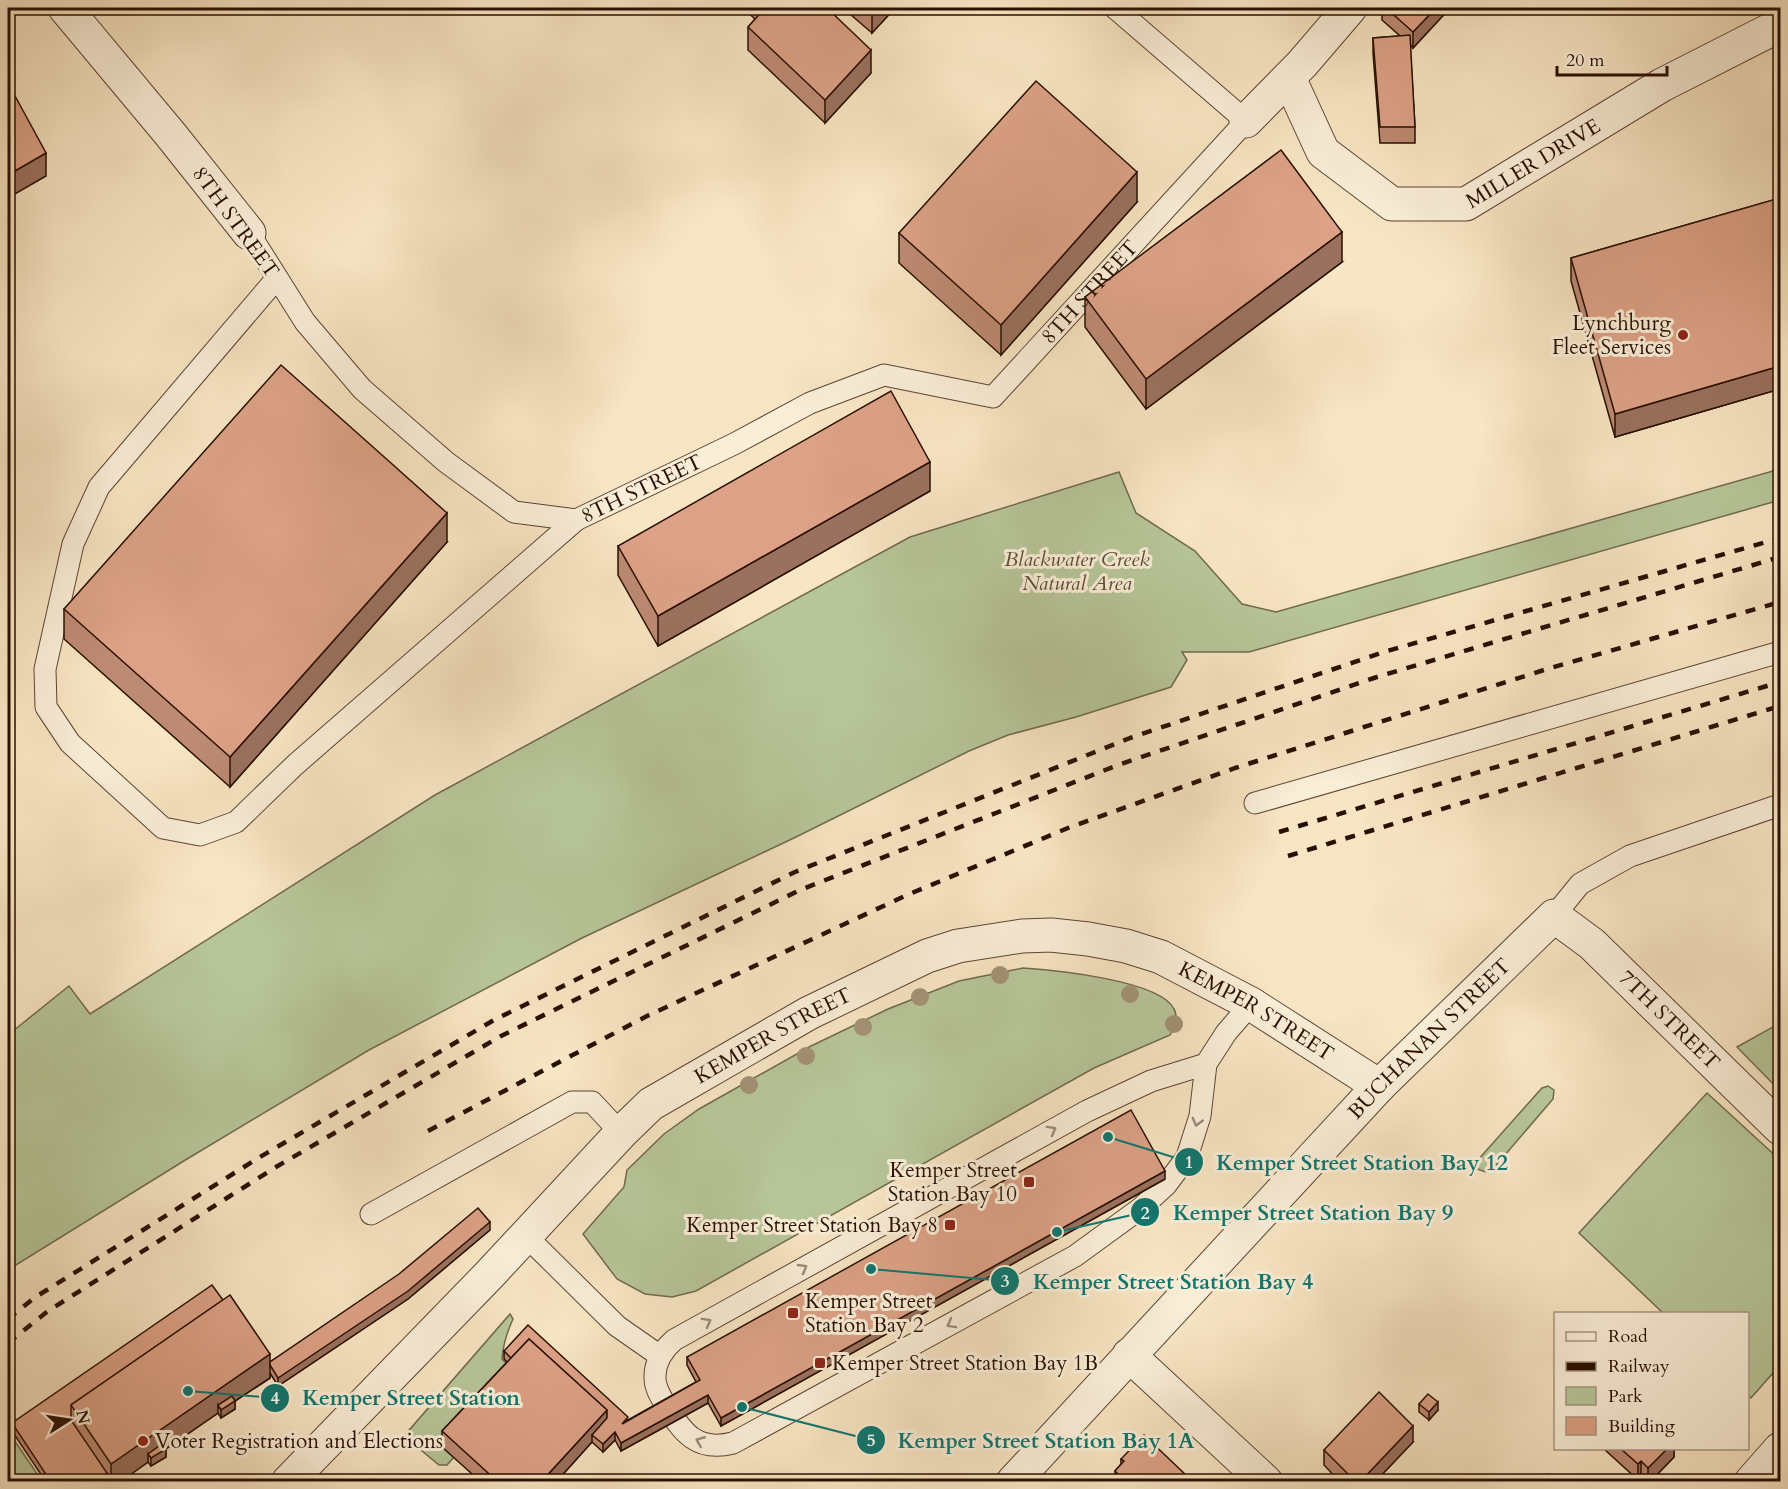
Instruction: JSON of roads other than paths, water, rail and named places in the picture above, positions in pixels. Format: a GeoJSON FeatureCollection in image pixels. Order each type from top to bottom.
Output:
{"type":"FeatureCollection","features":[{"type":"Feature","properties":{"kind":"street","name":"8TH STREET"},"geometry":{"type":"LineString","coordinates":[[65,8],[249,233]]}},
{"type":"Feature","properties":{"kind":"street","name":"8TH STREET"},"geometry":{"type":"LineString","coordinates":[[1246,121],[1289,78],[1350,8]]}},
{"type":"Feature","properties":{"kind":"street","name":"MILLER DRIVE"},"geometry":{"type":"LineString","coordinates":[[1289,78],[1323,152],[1392,204],[1466,204],[1662,85],[1780,25]]}},
{"type":"Feature","properties":{"kind":"street","name":"BUCHANAN STREET"},"geometry":{"type":"LineString","coordinates":[[1013,1482],[1379,1086],[1554,916]]}},
{"type":"Feature","properties":{"kind":"street","name":"7TH STREET"},"geometry":{"type":"LineString","coordinates":[[1554,916],[1592,944],[1780,1128]]}},
{"type":"Feature","properties":{"kind":"street","name":"KEMPER STREET"},"geometry":{"type":"LineString","coordinates":[[288,1482],[621,1132],[651,1104],[809,1013],[927,956],[958,946],[1023,936],[1051,935],[1126,946],[1161,957],[1251,1004],[1379,1086]]}},
{"type":"Feature","properties":{"kind":"street"},"geometry":{"type":"LineString","coordinates":[[1129,1355],[1266,1482]]}},
{"type":"Feature","properties":{"kind":"street"},"geometry":{"type":"LineString","coordinates":[[1751,1482],[1780,1449]]}},
{"type":"Feature","properties":{"kind":"lane"},"geometry":{"type":"LineString","coordinates":[[1115,8],[1246,121]]}},
{"type":"Feature","properties":{"kind":"lane","name":"8TH STREET"},"geometry":{"type":"LineString","coordinates":[[249,233],[304,322],[362,389],[446,462],[514,512],[576,520],[734,444],[810,403],[884,375],[993,396],[1246,121]]}},
{"type":"Feature","properties":{"kind":"lane"},"geometry":{"type":"LineString","coordinates":[[277,278],[99,487],[73,544],[45,669],[46,707],[70,743],[163,828],[200,835],[236,822],[295,765],[576,520]]}},
{"type":"Feature","properties":{"kind":"lane"},"geometry":{"type":"LineString","coordinates":[[1255,803],[1780,652]]}},
{"type":"Feature","properties":{"kind":"lane"},"geometry":{"type":"LineString","coordinates":[[1554,916],[1580,884],[1630,856],[1780,805]]}},
{"type":"Feature","properties":{"kind":"lane"},"geometry":{"type":"LineString","coordinates":[[1206,1064],[1150,1081],[1087,1110],[674,1340],[660,1356],[654,1377],[658,1392],[679,1427],[691,1438],[705,1444],[720,1446],[733,1443],[1075,1256],[1141,1208],[1166,1185],[1187,1157],[1200,1116],[1206,1064],[1226,1033],[1251,1004]]}},
{"type":"Feature","properties":{"kind":"lane"},"geometry":{"type":"LineString","coordinates":[[372,1214],[572,1102],[591,1102],[621,1132]]}},
{"type":"Feature","properties":{"kind":"lane"},"geometry":{"type":"LineString","coordinates":[[525,1235],[617,1326],[660,1356]]}},
{"type":"Feature","properties":{"kind":"railway"},"geometry":{"type":"LineString","coordinates":[[8,1319],[34,1298],[260,1157],[494,1020],[795,872],[1130,738],[1384,652],[1780,538]]}},
{"type":"Feature","properties":{"kind":"railway"},"geometry":{"type":"LineString","coordinates":[[8,1343],[48,1311],[276,1167],[501,1036],[800,890],[1118,765],[1377,677],[1780,557]]}},
{"type":"Feature","properties":{"kind":"railway"},"geometry":{"type":"LineString","coordinates":[[428,1131],[647,1016],[907,895],[1068,828],[1235,768],[1547,669],[1780,602]]}},
{"type":"Feature","properties":{"kind":"railway"},"geometry":{"type":"LineString","coordinates":[[1279,832],[1780,682]]}},
{"type":"Feature","properties":{"kind":"railway"},"geometry":{"type":"LineString","coordinates":[[1288,856],[1780,706]]}},
{"type":"Feature","properties":{"kind":"place","name":"Lynchburg Fleet Services"},"geometry":{"type":"Point","coordinates":[1683,335]}},
{"type":"Feature","properties":{"kind":"place","name":"Kemper Street Station Bay 12"},"geometry":{"type":"Point","coordinates":[1108,1137]}},
{"type":"Feature","properties":{"kind":"place","name":"Kemper Street Station Bay 10"},"geometry":{"type":"Point","coordinates":[1029,1182]}},
{"type":"Feature","properties":{"kind":"place","name":"Kemper Street Station Bay 8"},"geometry":{"type":"Point","coordinates":[950,1225]}},
{"type":"Feature","properties":{"kind":"place","name":"Kemper Street Station Bay 9"},"geometry":{"type":"Point","coordinates":[1057,1232]}},
{"type":"Feature","properties":{"kind":"place","name":"Kemper Street Station Bay 4"},"geometry":{"type":"Point","coordinates":[871,1269]}},
{"type":"Feature","properties":{"kind":"place","name":"Kemper Street Station Bay 2"},"geometry":{"type":"Point","coordinates":[793,1313]}},
{"type":"Feature","properties":{"kind":"place","name":"Kemper Street Station Bay 1B"},"geometry":{"type":"Point","coordinates":[820,1363]}},
{"type":"Feature","properties":{"kind":"place","name":"Kemper Street Station"},"geometry":{"type":"Point","coordinates":[188,1391]}},
{"type":"Feature","properties":{"kind":"place","name":"Kemper Street Station Bay 1A"},"geometry":{"type":"Point","coordinates":[742,1407]}},
{"type":"Feature","properties":{"kind":"place","name":"Voter Registration and Elections"},"geometry":{"type":"Point","coordinates":[143,1441]}},
{"type":"Feature","properties":{"kind":"park label","name":"Blackwater Creek Natural Area"},"geometry":{"type":"Point","coordinates":[1077,571]}}]}
